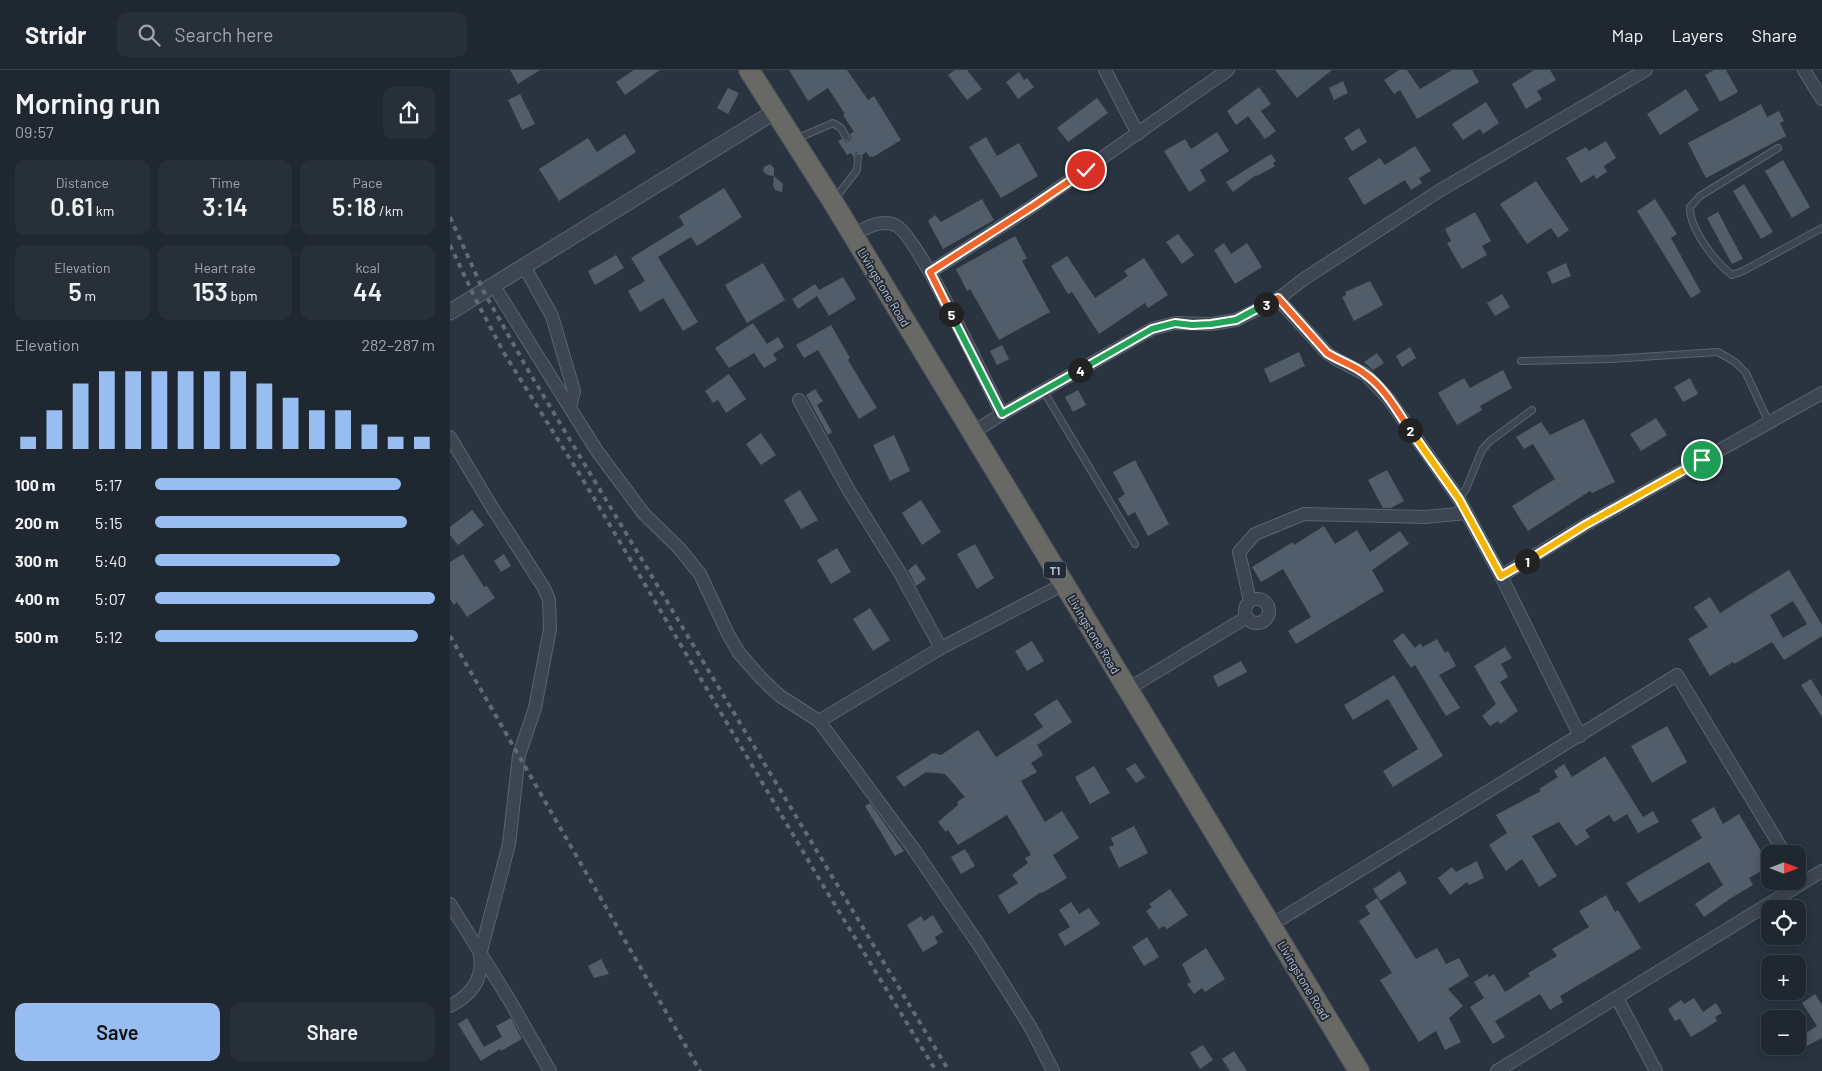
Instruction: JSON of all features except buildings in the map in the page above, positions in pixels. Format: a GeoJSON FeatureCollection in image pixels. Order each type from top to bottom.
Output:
{"type":"FeatureCollection","features":[{"type":"Feature","properties":{"kind":"highway","name":"Livingstone Road"},"geometry":{"type":"LineString","coordinates":[[749,70],[833,202],[1359,1071]]}},
{"type":"Feature","properties":{"kind":"street"},"geometry":{"type":"LineString","coordinates":[[1105,70],[1138,134]]}},
{"type":"Feature","properties":{"kind":"street"},"geometry":{"type":"LineString","coordinates":[[930,272],[1033,206],[1228,70]]}},
{"type":"Feature","properties":{"kind":"street"},"geometry":{"type":"LineString","coordinates":[[972,433],[1043,390],[1152,329],[1175,323],[1192,325],[1236,320],[1278,298],[1439,191],[1646,70]]}},
{"type":"Feature","properties":{"kind":"street"},"geometry":{"type":"LineString","coordinates":[[1804,70],[1822,99]]}},
{"type":"Feature","properties":{"kind":"street"},"geometry":{"type":"LineString","coordinates":[[450,312],[774,112]]}},
{"type":"Feature","properties":{"kind":"street"},"geometry":{"type":"LineString","coordinates":[[852,235],[878,222],[897,225],[911,240],[930,272],[1002,414]]}},
{"type":"Feature","properties":{"kind":"street"},"geometry":{"type":"LineString","coordinates":[[524,266],[552,316],[574,391],[570,407]]}},
{"type":"Feature","properties":{"kind":"street"},"geometry":{"type":"LineString","coordinates":[[494,286],[597,451],[644,514],[678,548],[700,574],[739,653],[780,696],[819,720],[915,851],[974,937],[1031,1028],[1053,1071]]}},
{"type":"Feature","properties":{"kind":"street"},"geometry":{"type":"LineString","coordinates":[[1278,298],[1327,353],[1365,374],[1376,384],[1388,398],[1459,499],[1501,576],[1580,736]]}},
{"type":"Feature","properties":{"kind":"street"},"geometry":{"type":"LineString","coordinates":[[1501,576],[1585,525],[1822,393]]}},
{"type":"Feature","properties":{"kind":"street"},"geometry":{"type":"LineString","coordinates":[[798,400],[851,496],[900,574],[941,648]]}},
{"type":"Feature","properties":{"kind":"street"},"geometry":{"type":"LineString","coordinates":[[450,437],[544,588],[549,600],[550,610],[550,629],[535,708],[519,755],[509,844],[480,955],[481,974],[476,984],[465,996],[450,1006]]}},
{"type":"Feature","properties":{"kind":"street"},"geometry":{"type":"LineString","coordinates":[[1250,601],[1239,552],[1255,534],[1304,514],[1425,517],[1467,513]]}},
{"type":"Feature","properties":{"kind":"street"},"geometry":{"type":"LineString","coordinates":[[819,720],[941,648],[1064,584]]}},
{"type":"Feature","properties":{"kind":"street"},"geometry":{"type":"LineString","coordinates":[[1256,598],[1267,604],[1268,616],[1264,621],[1258,623],[1251,621],[1247,617],[1245,608],[1250,601],[1256,598]]}},
{"type":"Feature","properties":{"kind":"street"},"geometry":{"type":"LineString","coordinates":[[1128,689],[1247,617]]}},
{"type":"Feature","properties":{"kind":"street"},"geometry":{"type":"LineString","coordinates":[[1271,925],[1678,675],[1780,845]]}},
{"type":"Feature","properties":{"kind":"street"},"geometry":{"type":"LineString","coordinates":[[1806,876],[1822,871]]}},
{"type":"Feature","properties":{"kind":"street"},"geometry":{"type":"LineString","coordinates":[[1497,1071],[1617,998],[1782,890]]}},
{"type":"Feature","properties":{"kind":"street"},"geometry":{"type":"LineString","coordinates":[[450,904],[510,1001],[550,1071]]}},
{"type":"Feature","properties":{"kind":"street"},"geometry":{"type":"LineString","coordinates":[[1617,998],[1656,1071]]}},
{"type":"Feature","properties":{"kind":"lane"},"geometry":{"type":"LineString","coordinates":[[792,140],[833,124],[841,128],[846,137]]}},
{"type":"Feature","properties":{"kind":"lane"},"geometry":{"type":"LineString","coordinates":[[1778,148],[1700,196],[1690,207],[1690,217],[1713,256],[1732,275],[1743,271],[1822,228]]}},
{"type":"Feature","properties":{"kind":"lane"},"geometry":{"type":"LineString","coordinates":[[833,202],[857,170],[858,157]]}},
{"type":"Feature","properties":{"kind":"lane"},"geometry":{"type":"LineString","coordinates":[[1521,361],[1610,359],[1718,352],[1735,362],[1746,372],[1769,423]]}},
{"type":"Feature","properties":{"kind":"lane"},"geometry":{"type":"LineString","coordinates":[[1043,390],[1135,544]]}},
{"type":"Feature","properties":{"kind":"lane"},"geometry":{"type":"LineString","coordinates":[[1459,499],[1469,483],[1482,450],[1490,441],[1532,410]]}},
{"type":"Feature","properties":{"kind":"railway"},"geometry":{"type":"LineString","coordinates":[[450,217],[484,292],[528,370],[949,1071]]}},
{"type":"Feature","properties":{"kind":"railway"},"geometry":{"type":"LineString","coordinates":[[450,245],[504,353],[585,483],[821,882],[936,1071]]}},
{"type":"Feature","properties":{"kind":"railway"},"geometry":{"type":"LineString","coordinates":[[450,636],[700,1071]]}},
{"type":"Feature","properties":{"kind":"route"},"geometry":{"type":"LineString","coordinates":[[1086,170],[930,272],[1002,414],[1152,329],[1175,323],[1192,325],[1236,320],[1278,298],[1327,353],[1365,374],[1388,398],[1459,499],[1501,576],[1585,525],[1702,460]]}}]}
